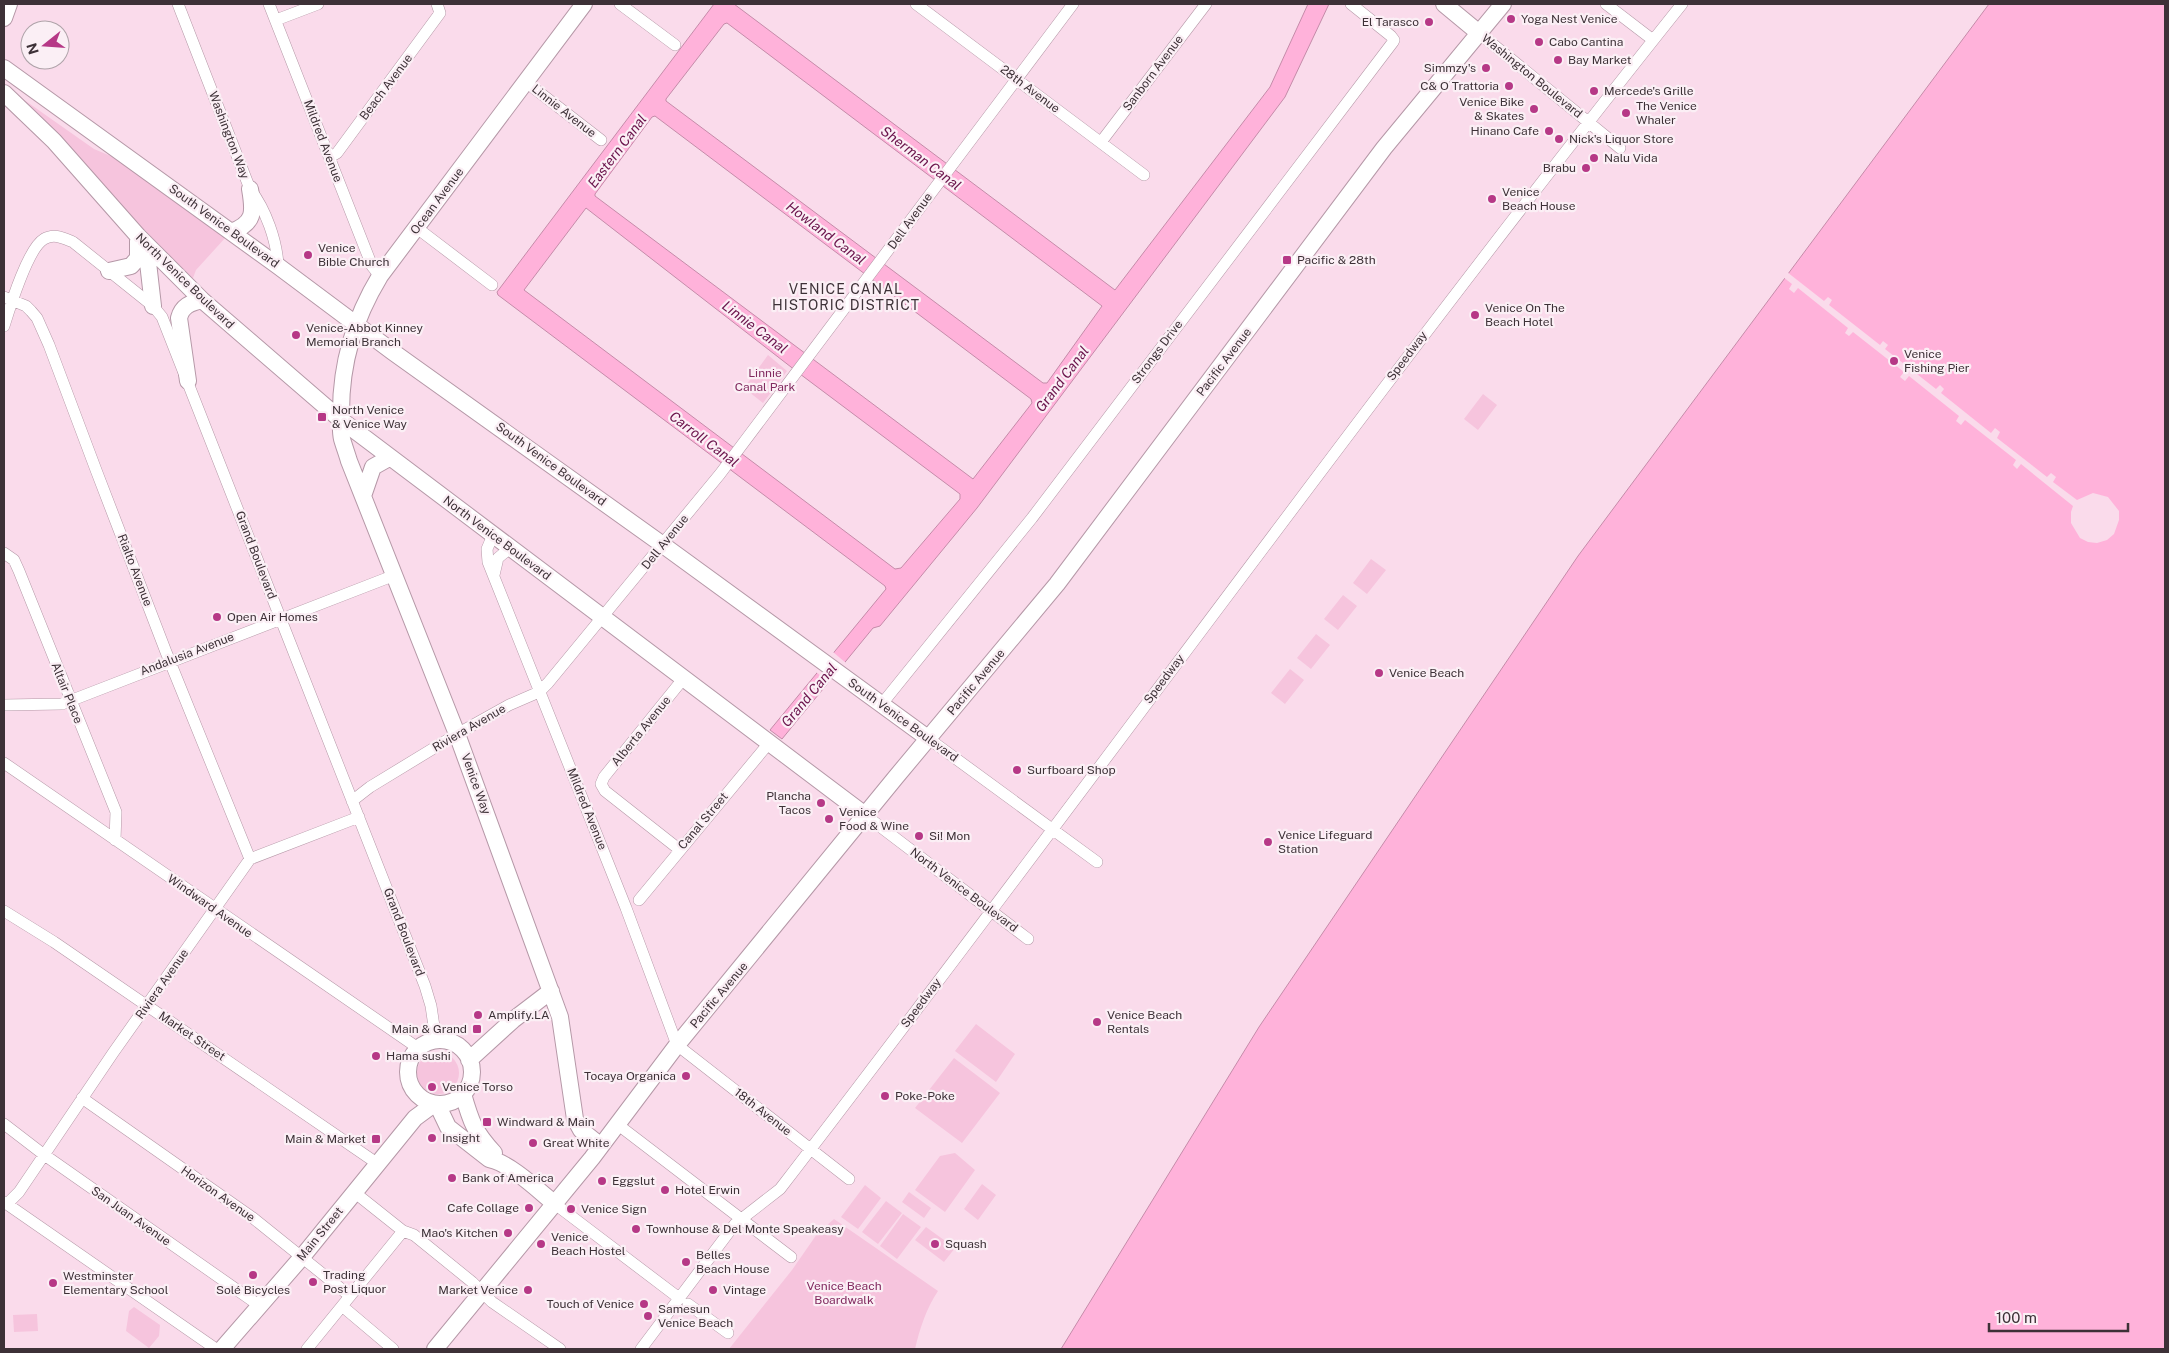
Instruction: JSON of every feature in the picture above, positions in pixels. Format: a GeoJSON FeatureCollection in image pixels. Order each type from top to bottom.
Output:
{"type":"FeatureCollection","features":[{"type":"Feature","properties":{"kind":"main road"},"geometry":{"type":"LineString","coordinates":[[4,18],[9,4]]}},
{"type":"Feature","properties":{"kind":"main road","name":"Ocean Avenue"},"geometry":{"type":"LineString","coordinates":[[341,420],[344,364],[356,323],[368,295],[380,276],[584,4]]}},
{"type":"Feature","properties":{"kind":"main road","name":"Washington Boulevard"},"geometry":{"type":"LineString","coordinates":[[1444,4],[1479,32]]}},
{"type":"Feature","properties":{"kind":"main road","name":"Pacific Avenue"},"geometry":{"type":"LineString","coordinates":[[435,1349],[555,1204],[677,1045],[1057,584],[1384,148],[1503,4]]}},
{"type":"Feature","properties":{"kind":"main road","name":"South Venice Boulevard"},"geometry":{"type":"LineString","coordinates":[[4,68],[929,739]]}},
{"type":"Feature","properties":{"kind":"main road","name":"North Venice Boulevard"},"geometry":{"type":"LineString","coordinates":[[4,93],[54,141],[142,241],[202,300],[341,420],[865,815]]}},
{"type":"Feature","properties":{"kind":"main road"},"geometry":{"type":"LineString","coordinates":[[231,232],[244,226],[252,215],[250,190]]}},
{"type":"Feature","properties":{"kind":"main road"},"geometry":{"type":"LineString","coordinates":[[109,270],[131,266],[137,260],[142,241]]}},
{"type":"Feature","properties":{"kind":"main road"},"geometry":{"type":"LineString","coordinates":[[142,241],[153,306]]}},
{"type":"Feature","properties":{"kind":"main road"},"geometry":{"type":"LineString","coordinates":[[188,381],[179,318],[180,312],[185,306],[202,300]]}},
{"type":"Feature","properties":{"kind":"main road","name":"Venice Way"},"geometry":{"type":"LineString","coordinates":[[341,420],[342,439],[457,734],[551,991],[562,1025],[573,1113],[581,1130],[601,1146]]}},
{"type":"Feature","properties":{"kind":"main road"},"geometry":{"type":"LineString","coordinates":[[363,496],[373,467],[390,458]]}},
{"type":"Feature","properties":{"kind":"main road"},"geometry":{"type":"LineString","coordinates":[[469,1060],[513,1020],[551,991]]}},
{"type":"Feature","properties":{"kind":"main road"},"geometry":{"type":"LineString","coordinates":[[413,1089],[423,1099],[436,1104],[451,1102],[463,1094],[471,1080],[469,1060],[464,1051],[456,1044],[446,1040],[436,1040],[418,1048],[408,1066],[408,1076],[413,1089],[415,1118]]}},
{"type":"Feature","properties":{"kind":"main road"},"geometry":{"type":"LineString","coordinates":[[463,1094],[474,1127],[484,1144],[493,1152],[496,1160]]}},
{"type":"Feature","properties":{"kind":"main road"},"geometry":{"type":"LineString","coordinates":[[436,1104],[448,1127],[555,1204]]}},
{"type":"Feature","properties":{"kind":"main road","name":"Main Street"},"geometry":{"type":"LineString","coordinates":[[222,1349],[302,1257],[415,1118],[436,1104]]}},
{"type":"Feature","properties":{"kind":"street","name":"Washington Way"},"geometry":{"type":"LineString","coordinates":[[178,4],[250,190],[257,198],[277,248],[278,266]]}},
{"type":"Feature","properties":{"kind":"street","name":"Mildred Avenue"},"geometry":{"type":"LineString","coordinates":[[270,4],[372,266],[380,276]]}},
{"type":"Feature","properties":{"kind":"street"},"geometry":{"type":"LineString","coordinates":[[276,20],[318,4]]}},
{"type":"Feature","properties":{"kind":"street"},"geometry":{"type":"LineString","coordinates":[[620,4],[675,45]]}},
{"type":"Feature","properties":{"kind":"street","name":"28th Avenue"},"geometry":{"type":"LineString","coordinates":[[916,4],[1144,175]]}},
{"type":"Feature","properties":{"kind":"street","name":"Dell Avenue"},"geometry":{"type":"LineString","coordinates":[[539,692],[603,618],[724,468],[1073,4]]}},
{"type":"Feature","properties":{"kind":"street","name":"Sanborn Avenue"},"geometry":{"type":"LineString","coordinates":[[1101,142],[1206,4]]}},
{"type":"Feature","properties":{"kind":"street","name":"Strongs Drive"},"geometry":{"type":"LineString","coordinates":[[881,704],[1032,518],[1393,42],[1394,40],[1391,36],[1351,4]]}},
{"type":"Feature","properties":{"kind":"street"},"geometry":{"type":"LineString","coordinates":[[1606,4],[1653,40]]}},
{"type":"Feature","properties":{"kind":"street","name":"Speedway"},"geometry":{"type":"LineString","coordinates":[[641,1349],[684,1301],[730,1230],[742,1218],[780,1189],[1377,395],[1496,239],[1682,4]]}},
{"type":"Feature","properties":{"kind":"street","name":"Beach Avenue"},"geometry":{"type":"LineString","coordinates":[[330,157],[337,153],[438,9]]}},
{"type":"Feature","properties":{"kind":"street","name":"Washington Boulevard"},"geometry":{"type":"LineString","coordinates":[[1479,32],[1620,148]]}},
{"type":"Feature","properties":{"kind":"street","name":"Linnie Avenue"},"geometry":{"type":"LineString","coordinates":[[526,82],[601,140]]}},
{"type":"Feature","properties":{"kind":"street"},"geometry":{"type":"LineString","coordinates":[[416,228],[492,285]]}},
{"type":"Feature","properties":{"kind":"street","name":"Grand Boulevard"},"geometry":{"type":"LineString","coordinates":[[8,298],[31,254],[42,240],[50,236],[60,236],[73,242],[109,270],[153,306],[162,317],[425,986],[431,1006],[436,1040]]}},
{"type":"Feature","properties":{"kind":"street"},"geometry":{"type":"LineString","coordinates":[[4,326],[8,298]]}},
{"type":"Feature","properties":{"kind":"street","name":"Rialto Avenue"},"geometry":{"type":"LineString","coordinates":[[8,298],[26,306],[37,318],[50,345],[96,470],[250,859]]}},
{"type":"Feature","properties":{"kind":"street","name":"Mildred Avenue"},"geometry":{"type":"LineString","coordinates":[[493,535],[487,549],[487,556],[539,692],[626,908],[677,1045]]}},
{"type":"Feature","properties":{"kind":"street"},"geometry":{"type":"LineString","coordinates":[[494,574],[494,566],[498,558],[510,548]]}},
{"type":"Feature","properties":{"kind":"street","name":"Altair Place"},"geometry":{"type":"LineString","coordinates":[[4,553],[14,560],[19,571],[116,812],[115,840]]}},
{"type":"Feature","properties":{"kind":"street","name":"Andalusia Avenue"},"geometry":{"type":"LineString","coordinates":[[4,705],[54,705],[70,700],[395,575]]}},
{"type":"Feature","properties":{"kind":"street","name":"Alberta Avenue"},"geometry":{"type":"LineString","coordinates":[[680,850],[605,790],[601,784],[604,777],[683,679]]}},
{"type":"Feature","properties":{"kind":"street","name":"Riviera Avenue"},"geometry":{"type":"LineString","coordinates":[[352,801],[370,787],[457,734],[509,705],[539,692]]}},
{"type":"Feature","properties":{"kind":"street","name":"South Venice Boulevard"},"geometry":{"type":"LineString","coordinates":[[929,739],[1097,862]]}},
{"type":"Feature","properties":{"kind":"street","name":"Canal Street"},"geometry":{"type":"LineString","coordinates":[[639,900],[769,743]]}},
{"type":"Feature","properties":{"kind":"street","name":"Windward Avenue"},"geometry":{"type":"LineString","coordinates":[[4,763],[418,1048]]}},
{"type":"Feature","properties":{"kind":"street","name":"North Venice Boulevard"},"geometry":{"type":"LineString","coordinates":[[865,815],[1028,939]]}},
{"type":"Feature","properties":{"kind":"street"},"geometry":{"type":"LineString","coordinates":[[250,859],[359,817]]}},
{"type":"Feature","properties":{"kind":"street","name":"Riviera Avenue"},"geometry":{"type":"LineString","coordinates":[[5,1203],[19,1192],[146,1005],[250,859]]}},
{"type":"Feature","properties":{"kind":"street","name":"Market Street"},"geometry":{"type":"LineString","coordinates":[[4,911],[54,942],[378,1164]]}},
{"type":"Feature","properties":{"kind":"street","name":"18th Avenue"},"geometry":{"type":"LineString","coordinates":[[677,1045],[848,1178]]}},
{"type":"Feature","properties":{"kind":"street","name":"Horizon Avenue"},"geometry":{"type":"LineString","coordinates":[[82,1098],[252,1218],[350,1296]]}},
{"type":"Feature","properties":{"kind":"street","name":"San Juan Avenue"},"geometry":{"type":"LineString","coordinates":[[4,1124],[43,1154],[260,1306]]}},
{"type":"Feature","properties":{"kind":"street"},"geometry":{"type":"LineString","coordinates":[[617,1124],[791,1257]]}},
{"type":"Feature","properties":{"kind":"street"},"geometry":{"type":"LineString","coordinates":[[354,1192],[403,1231],[414,1235],[492,1302],[560,1349]]}},
{"type":"Feature","properties":{"kind":"street"},"geometry":{"type":"LineString","coordinates":[[5,1203],[216,1349]]}},
{"type":"Feature","properties":{"kind":"street"},"geometry":{"type":"LineString","coordinates":[[555,1204],[728,1333]]}},
{"type":"Feature","properties":{"kind":"street"},"geometry":{"type":"LineString","coordinates":[[307,1349],[403,1231]]}},
{"type":"Feature","properties":{"kind":"street"},"geometry":{"type":"LineString","coordinates":[[342,1306],[394,1349]]}},
{"type":"Feature","properties":{"kind":"green space"},"geometry":{"type":"Polygon","coordinates":[[[10,90],[94,149],[113,157],[226,237],[196,270],[193,278],[191,279],[10,90]]]}},
{"type":"Feature","properties":{"kind":"green space","name":"Linnie Canal Park"},"geometry":{"type":"Polygon","coordinates":[[[768,355],[787,371],[763,403],[744,388],[768,355]]]}},
{"type":"Feature","properties":{"kind":"green space"},"geometry":{"type":"Polygon","coordinates":[[[1483,394],[1497,405],[1478,430],[1464,419],[1483,394]]]}},
{"type":"Feature","properties":{"kind":"green space"},"geometry":{"type":"Polygon","coordinates":[[[1371,559],[1386,570],[1367,594],[1353,583],[1371,559]]]}},
{"type":"Feature","properties":{"kind":"green space"},"geometry":{"type":"Polygon","coordinates":[[[1343,595],[1357,606],[1338,630],[1324,619],[1343,595]]]}},
{"type":"Feature","properties":{"kind":"green space"},"geometry":{"type":"Polygon","coordinates":[[[1316,634],[1330,645],[1311,669],[1297,658],[1316,634]]]}},
{"type":"Feature","properties":{"kind":"green space"},"geometry":{"type":"Polygon","coordinates":[[[1290,669],[1304,680],[1285,704],[1271,693],[1290,669]]]}},
{"type":"Feature","properties":{"kind":"green space"},"geometry":{"type":"Polygon","coordinates":[[[976,1024],[1015,1054],[996,1082],[955,1051],[976,1024]]]}},
{"type":"Feature","properties":{"kind":"green space"},"geometry":{"type":"Polygon","coordinates":[[[438,1052],[453,1058],[459,1073],[453,1088],[438,1094],[423,1088],[417,1073],[423,1058],[438,1052]]]}},
{"type":"Feature","properties":{"kind":"green space"},"geometry":{"type":"Polygon","coordinates":[[[954,1058],[1000,1093],[962,1143],[915,1108],[954,1058]]]}},
{"type":"Feature","properties":{"kind":"green space"},"geometry":{"type":"Polygon","coordinates":[[[955,1153],[975,1170],[945,1212],[915,1190],[940,1156],[955,1153]]]}},
{"type":"Feature","properties":{"kind":"green space"},"geometry":{"type":"Polygon","coordinates":[[[982,1184],[996,1195],[978,1220],[964,1209],[982,1184]]]}},
{"type":"Feature","properties":{"kind":"green space"},"geometry":{"type":"Polygon","coordinates":[[[865,1185],[881,1198],[858,1229],[841,1217],[865,1185]]]}},
{"type":"Feature","properties":{"kind":"green space"},"geometry":{"type":"Polygon","coordinates":[[[909,1192],[931,1208],[924,1218],[902,1202],[909,1192]]]}},
{"type":"Feature","properties":{"kind":"green space"},"geometry":{"type":"Polygon","coordinates":[[[886,1201],[902,1213],[878,1244],[862,1232],[886,1201]]]}},
{"type":"Feature","properties":{"kind":"green space"},"geometry":{"type":"Polygon","coordinates":[[[903,1214],[921,1227],[897,1259],[880,1246],[903,1214]]]}},
{"type":"Feature","properties":{"kind":"green space","name":"Venice Beach Boardwalk"},"geometry":{"type":"Polygon","coordinates":[[[834,1219],[938,1291],[924,1319],[915,1349],[729,1349],[792,1270],[817,1234],[834,1219]]]}},
{"type":"Feature","properties":{"kind":"green space","name":"Squash"},"geometry":{"type":"Polygon","coordinates":[[[926,1227],[955,1248],[944,1262],[915,1240],[926,1227]]]}},
{"type":"Feature","properties":{"kind":"green space"},"geometry":{"type":"Polygon","coordinates":[[[134,1307],[160,1325],[159,1336],[149,1348],[126,1331],[129,1311],[134,1307]]]}},
{"type":"Feature","properties":{"kind":"green space"},"geometry":{"type":"Polygon","coordinates":[[[37,1314],[38,1331],[14,1332],[13,1315],[37,1314]]]}},
{"type":"Feature","properties":{"kind":"water"},"geometry":{"type":"Polygon","coordinates":[[[714,4],[734,4],[1115,290],[1270,87],[1308,4],[1329,4],[1285,97],[977,508],[880,626],[873,628],[782,739],[770,730],[886,589],[885,586],[498,295],[497,292],[714,4]],[[727,23],[724,24],[666,101],[1043,383],[1047,383],[1102,306],[727,23]],[[655,116],[652,117],[595,196],[973,479],[1032,403],[1031,399],[655,116]],[[586,208],[524,290],[895,569],[901,568],[960,499],[960,494],[800,374],[586,208]]]}},
{"type":"Feature","properties":{"kind":"water"},"geometry":{"type":"Polygon","coordinates":[[[1989,4],[2165,4],[2165,1349],[1061,1349],[1259,1027],[1578,556],[1989,4]]]}},
{"type":"Feature","properties":{"kind":"pier","name":"Venice Fishing Pier"},"geometry":{"type":"Polygon","coordinates":[[[1787,272],[1824,301],[1828,297],[1832,300],[1829,305],[1880,345],[1883,341],[1888,345],[1885,349],[1936,389],[1940,385],[1944,389],[1941,393],[1991,433],[1995,428],[2000,432],[1997,438],[2047,477],[2051,473],[2056,477],[2053,482],[2077,500],[2093,493],[2108,497],[2119,511],[2119,520],[2114,534],[2107,540],[2097,543],[2088,542],[2080,538],[2071,523],[2073,506],[2021,464],[2017,469],[2013,465],[2016,460],[1965,420],[1961,425],[1956,421],[1959,416],[1909,376],[1905,381],[1900,377],[1904,372],[1853,332],[1849,336],[1845,333],[1848,328],[1798,288],[1794,293],[1789,289],[1792,284],[1783,277],[1787,272]]]}},
{"type":"Feature","properties":{"kind":"pier"},"geometry":{"type":"Polygon","coordinates":[[[852,626],[833,652],[846,663],[867,639],[830,684],[815,671],[852,626]]]}},
{"type":"Feature","properties":{"kind":"place","name":"Yoga Nest Venice"},"geometry":{"type":"Point","coordinates":[1511,19]}},
{"type":"Feature","properties":{"kind":"place","name":"El Tarasco"},"geometry":{"type":"Point","coordinates":[1429,22]}},
{"type":"Feature","properties":{"kind":"place","name":"Cabo Cantina"},"geometry":{"type":"Point","coordinates":[1539,42]}},
{"type":"Feature","properties":{"kind":"place","name":"Bay Market"},"geometry":{"type":"Point","coordinates":[1558,60]}},
{"type":"Feature","properties":{"kind":"place","name":"Simmzy's"},"geometry":{"type":"Point","coordinates":[1486,68]}},
{"type":"Feature","properties":{"kind":"place","name":"C& O Trattoria"},"geometry":{"type":"Point","coordinates":[1509,86]}},
{"type":"Feature","properties":{"kind":"place","name":"Mercede's Grille"},"geometry":{"type":"Point","coordinates":[1594,91]}},
{"type":"Feature","properties":{"kind":"place","name":"Venice Bike & Skates"},"geometry":{"type":"Point","coordinates":[1534,109]}},
{"type":"Feature","properties":{"kind":"place","name":"The Venice Whaler"},"geometry":{"type":"Point","coordinates":[1626,113]}},
{"type":"Feature","properties":{"kind":"place","name":"Hinano Cafe"},"geometry":{"type":"Point","coordinates":[1549,131]}},
{"type":"Feature","properties":{"kind":"place","name":"Nick's Liquor Store"},"geometry":{"type":"Point","coordinates":[1559,139]}},
{"type":"Feature","properties":{"kind":"place","name":"Nalu Vida"},"geometry":{"type":"Point","coordinates":[1594,158]}},
{"type":"Feature","properties":{"kind":"place","name":"Brabu"},"geometry":{"type":"Point","coordinates":[1586,168]}},
{"type":"Feature","properties":{"kind":"place","name":"Venice Beach House"},"geometry":{"type":"Point","coordinates":[1492,199]}},
{"type":"Feature","properties":{"kind":"place","name":"Venice Bible Church"},"geometry":{"type":"Point","coordinates":[308,255]}},
{"type":"Feature","properties":{"kind":"place","name":"Pacific & 28th"},"geometry":{"type":"Point","coordinates":[1287,260]}},
{"type":"Feature","properties":{"kind":"place","name":"Venice On The Beach Hotel"},"geometry":{"type":"Point","coordinates":[1475,315]}},
{"type":"Feature","properties":{"kind":"place","name":"Venice-Abbot Kinney Memorial Branch"},"geometry":{"type":"Point","coordinates":[296,335]}},
{"type":"Feature","properties":{"kind":"place","name":"Venice Fishing Pier"},"geometry":{"type":"Point","coordinates":[1894,361]}},
{"type":"Feature","properties":{"kind":"place","name":"North Venice & Venice Way"},"geometry":{"type":"Point","coordinates":[322,417]}},
{"type":"Feature","properties":{"kind":"place","name":"Open Air Homes"},"geometry":{"type":"Point","coordinates":[217,617]}},
{"type":"Feature","properties":{"kind":"place","name":"Venice Beach"},"geometry":{"type":"Point","coordinates":[1379,673]}},
{"type":"Feature","properties":{"kind":"place","name":"Surfboard Shop"},"geometry":{"type":"Point","coordinates":[1017,770]}},
{"type":"Feature","properties":{"kind":"place","name":"Plancha Tacos"},"geometry":{"type":"Point","coordinates":[821,803]}},
{"type":"Feature","properties":{"kind":"place","name":"Venice Food & Wine"},"geometry":{"type":"Point","coordinates":[829,819]}},
{"type":"Feature","properties":{"kind":"place","name":"Si! Mon"},"geometry":{"type":"Point","coordinates":[919,836]}},
{"type":"Feature","properties":{"kind":"place","name":"Venice Lifeguard Station"},"geometry":{"type":"Point","coordinates":[1268,842]}},
{"type":"Feature","properties":{"kind":"place","name":"Amplify.LA"},"geometry":{"type":"Point","coordinates":[478,1015]}},
{"type":"Feature","properties":{"kind":"place","name":"Venice Beach Rentals"},"geometry":{"type":"Point","coordinates":[1097,1022]}},
{"type":"Feature","properties":{"kind":"place","name":"Main & Grand"},"geometry":{"type":"Point","coordinates":[477,1029]}},
{"type":"Feature","properties":{"kind":"place","name":"Hama sushi"},"geometry":{"type":"Point","coordinates":[376,1056]}},
{"type":"Feature","properties":{"kind":"place","name":"Tocaya Organica"},"geometry":{"type":"Point","coordinates":[686,1076]}},
{"type":"Feature","properties":{"kind":"place","name":"Venice Torso"},"geometry":{"type":"Point","coordinates":[432,1087]}},
{"type":"Feature","properties":{"kind":"place","name":"Poke-Poke"},"geometry":{"type":"Point","coordinates":[885,1096]}},
{"type":"Feature","properties":{"kind":"place","name":"Windward & Main"},"geometry":{"type":"Point","coordinates":[487,1122]}},
{"type":"Feature","properties":{"kind":"place","name":"Insight"},"geometry":{"type":"Point","coordinates":[432,1138]}},
{"type":"Feature","properties":{"kind":"place","name":"Main & Market"},"geometry":{"type":"Point","coordinates":[376,1139]}},
{"type":"Feature","properties":{"kind":"place","name":"Great White"},"geometry":{"type":"Point","coordinates":[533,1143]}},
{"type":"Feature","properties":{"kind":"place","name":"Bank of America"},"geometry":{"type":"Point","coordinates":[452,1178]}},
{"type":"Feature","properties":{"kind":"place","name":"Eggslut"},"geometry":{"type":"Point","coordinates":[602,1181]}},
{"type":"Feature","properties":{"kind":"place","name":"Hotel Erwin"},"geometry":{"type":"Point","coordinates":[665,1190]}},
{"type":"Feature","properties":{"kind":"place","name":"Cafe Collage"},"geometry":{"type":"Point","coordinates":[529,1208]}},
{"type":"Feature","properties":{"kind":"place","name":"Venice Sign"},"geometry":{"type":"Point","coordinates":[571,1209]}},
{"type":"Feature","properties":{"kind":"place","name":"Townhouse & Del Monte Speakeasy"},"geometry":{"type":"Point","coordinates":[636,1229]}},
{"type":"Feature","properties":{"kind":"place","name":"Mao's Kitchen"},"geometry":{"type":"Point","coordinates":[508,1233]}},
{"type":"Feature","properties":{"kind":"place","name":"Venice Beach Hostel"},"geometry":{"type":"Point","coordinates":[541,1244]}},
{"type":"Feature","properties":{"kind":"place","name":"Squash"},"geometry":{"type":"Point","coordinates":[935,1244]}},
{"type":"Feature","properties":{"kind":"place","name":"Belles Beach House"},"geometry":{"type":"Point","coordinates":[686,1262]}},
{"type":"Feature","properties":{"kind":"place","name":"Solé Bicycles"},"geometry":{"type":"Point","coordinates":[253,1275]}},
{"type":"Feature","properties":{"kind":"place","name":"Trading Post Liquor"},"geometry":{"type":"Point","coordinates":[313,1282]}},
{"type":"Feature","properties":{"kind":"place","name":"Westminster Elementary School"},"geometry":{"type":"Point","coordinates":[53,1283]}},
{"type":"Feature","properties":{"kind":"place","name":"Market Venice"},"geometry":{"type":"Point","coordinates":[528,1290]}},
{"type":"Feature","properties":{"kind":"place","name":"Vintage"},"geometry":{"type":"Point","coordinates":[713,1290]}},
{"type":"Feature","properties":{"kind":"place","name":"Touch of Venice"},"geometry":{"type":"Point","coordinates":[644,1304]}},
{"type":"Feature","properties":{"kind":"place","name":"Samesun Venice Beach"},"geometry":{"type":"Point","coordinates":[648,1316]}},
{"type":"Feature","properties":{"kind":"district","name":"VENICE CANAL HISTORIC DISTRICT"},"geometry":{"type":"Point","coordinates":[846,298]}},
{"type":"Feature","properties":{"kind":"water label","name":"Eastern Canal"},"geometry":{"type":"Point","coordinates":[617,151]}},
{"type":"Feature","properties":{"kind":"water label","name":"Sherman Canal"},"geometry":{"type":"Point","coordinates":[921,158]}},
{"type":"Feature","properties":{"kind":"water label","name":"Howland Canal"},"geometry":{"type":"Point","coordinates":[826,233]}},
{"type":"Feature","properties":{"kind":"water label","name":"Linnie Canal"},"geometry":{"type":"Point","coordinates":[755,327]}},
{"type":"Feature","properties":{"kind":"water label","name":"Grand Canal"},"geometry":{"type":"Point","coordinates":[1062,379]}},
{"type":"Feature","properties":{"kind":"water label","name":"Carroll Canal"},"geometry":{"type":"Point","coordinates":[704,439]}},
{"type":"Feature","properties":{"kind":"water label","name":"Grand Canal"},"geometry":{"type":"Point","coordinates":[809,695]}}]}
